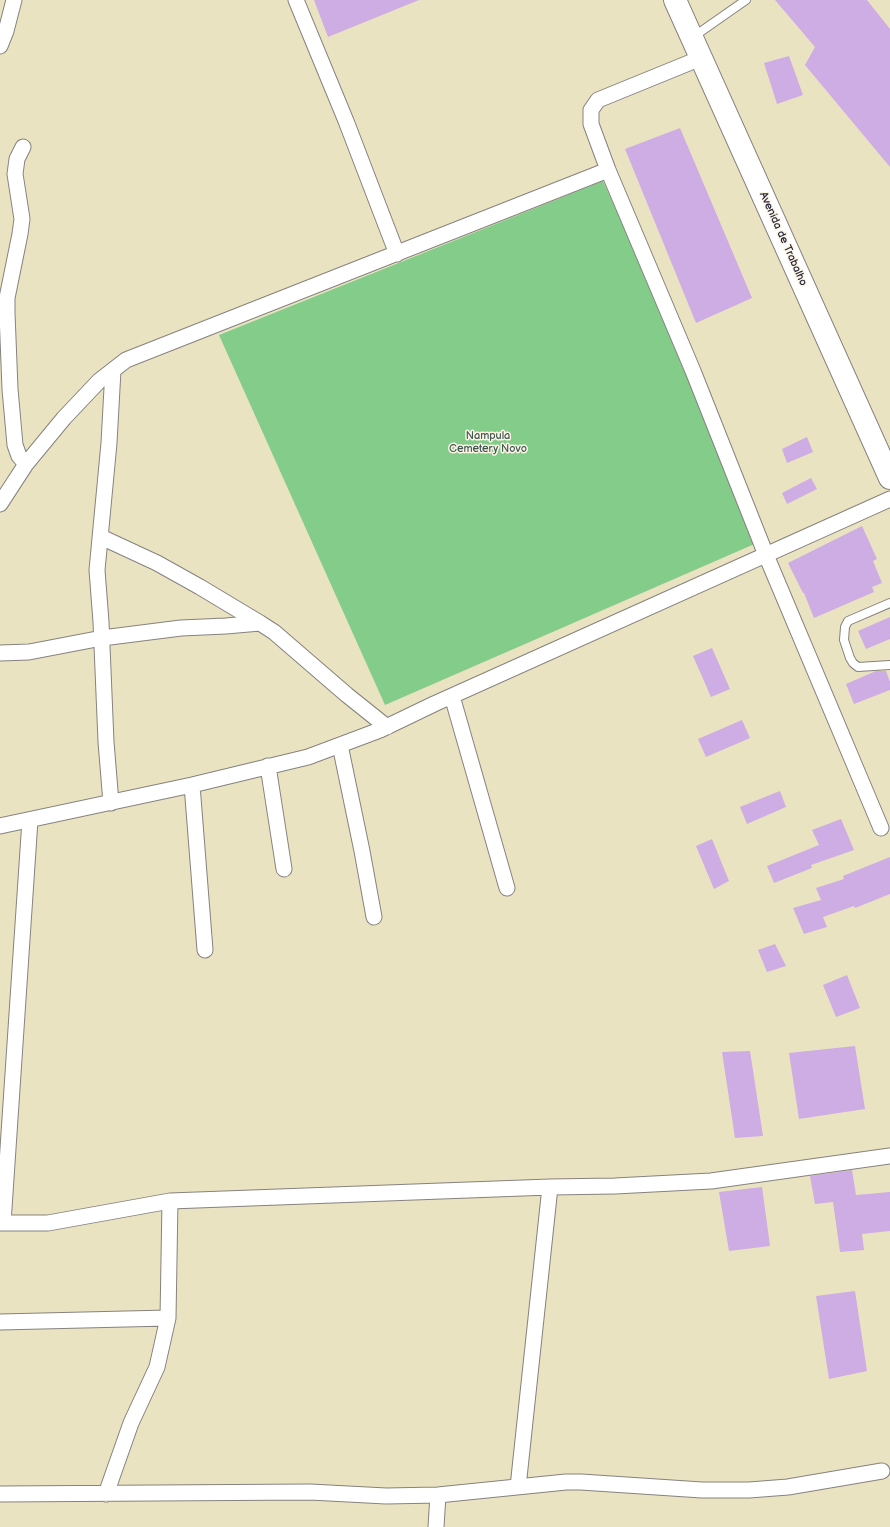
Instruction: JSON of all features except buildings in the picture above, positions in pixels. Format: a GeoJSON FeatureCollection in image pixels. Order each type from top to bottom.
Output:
{"type":"FeatureCollection","features":[{"type":"Feature","properties":{"kind":"highway","name":"Avenida de Trabalho"},"geometry":{"type":"LineString","coordinates":[[675,0],[890,478]]}},
{"type":"Feature","properties":{"kind":"street"},"geometry":{"type":"LineString","coordinates":[[0,46],[6,31],[14,0]]}},
{"type":"Feature","properties":{"kind":"street"},"geometry":{"type":"LineString","coordinates":[[296,0],[346,121],[397,254]]}},
{"type":"Feature","properties":{"kind":"street"},"geometry":{"type":"LineString","coordinates":[[701,58],[598,100],[591,110],[591,124],[608,170],[693,371],[766,555],[881,828]]}},
{"type":"Feature","properties":{"kind":"street"},"geometry":{"type":"LineString","coordinates":[[23,148],[16,159],[15,174],[22,219],[7,298],[7,313],[10,389],[15,445],[19,456],[26,464]]}},
{"type":"Feature","properties":{"kind":"street"},"geometry":{"type":"LineString","coordinates":[[0,504],[26,464],[64,418],[99,381],[126,360],[608,170]]}},
{"type":"Feature","properties":{"kind":"street"},"geometry":{"type":"LineString","coordinates":[[110,803],[102,638],[97,570],[114,370]]}},
{"type":"Feature","properties":{"kind":"street"},"geometry":{"type":"LineString","coordinates":[[0,826],[192,786],[308,757],[340,746],[387,727],[452,696],[890,498]]}},
{"type":"Feature","properties":{"kind":"street"},"geometry":{"type":"LineString","coordinates":[[101,537],[157,563],[274,632],[347,695],[387,727]]}},
{"type":"Feature","properties":{"kind":"street"},"geometry":{"type":"LineString","coordinates":[[0,653],[30,652],[102,638],[181,628],[260,623]]}},
{"type":"Feature","properties":{"kind":"street"},"geometry":{"type":"LineString","coordinates":[[452,696],[507,888]]}},
{"type":"Feature","properties":{"kind":"street"},"geometry":{"type":"LineString","coordinates":[[340,746],[374,917]]}},
{"type":"Feature","properties":{"kind":"street"},"geometry":{"type":"LineString","coordinates":[[268,766],[284,869]]}},
{"type":"Feature","properties":{"kind":"street"},"geometry":{"type":"LineString","coordinates":[[192,786],[205,950]]}},
{"type":"Feature","properties":{"kind":"street"},"geometry":{"type":"LineString","coordinates":[[30,820],[1,1223],[48,1223],[170,1201],[615,1186],[711,1181],[890,1156]]}},
{"type":"Feature","properties":{"kind":"street"},"geometry":{"type":"LineString","coordinates":[[518,1486],[550,1187]]}},
{"type":"Feature","properties":{"kind":"street"},"geometry":{"type":"LineString","coordinates":[[106,1494],[131,1422],[157,1367],[168,1318],[170,1201]]}},
{"type":"Feature","properties":{"kind":"street"},"geometry":{"type":"LineString","coordinates":[[0,1322],[168,1318]]}},
{"type":"Feature","properties":{"kind":"street"},"geometry":{"type":"LineString","coordinates":[[0,1494],[310,1492],[386,1496],[438,1494],[518,1486],[581,1482],[702,1490],[749,1490],[788,1487],[882,1471]]}},
{"type":"Feature","properties":{"kind":"street"},"geometry":{"type":"LineString","coordinates":[[436,1527],[438,1494]]}},
{"type":"Feature","properties":{"kind":"lane"},"geometry":{"type":"LineString","coordinates":[[692,38],[746,0]]}},
{"type":"Feature","properties":{"kind":"lane"},"geometry":{"type":"LineString","coordinates":[[890,602],[848,621],[845,626],[844,640],[850,658],[853,663],[858,666],[890,665]]}},
{"type":"Feature","properties":{"kind":"green space","name":"Nampula Cemetery Novo"},"geometry":{"type":"Polygon","coordinates":[[[603,181],[766,539],[385,705],[219,335],[603,181]]]}}]}
